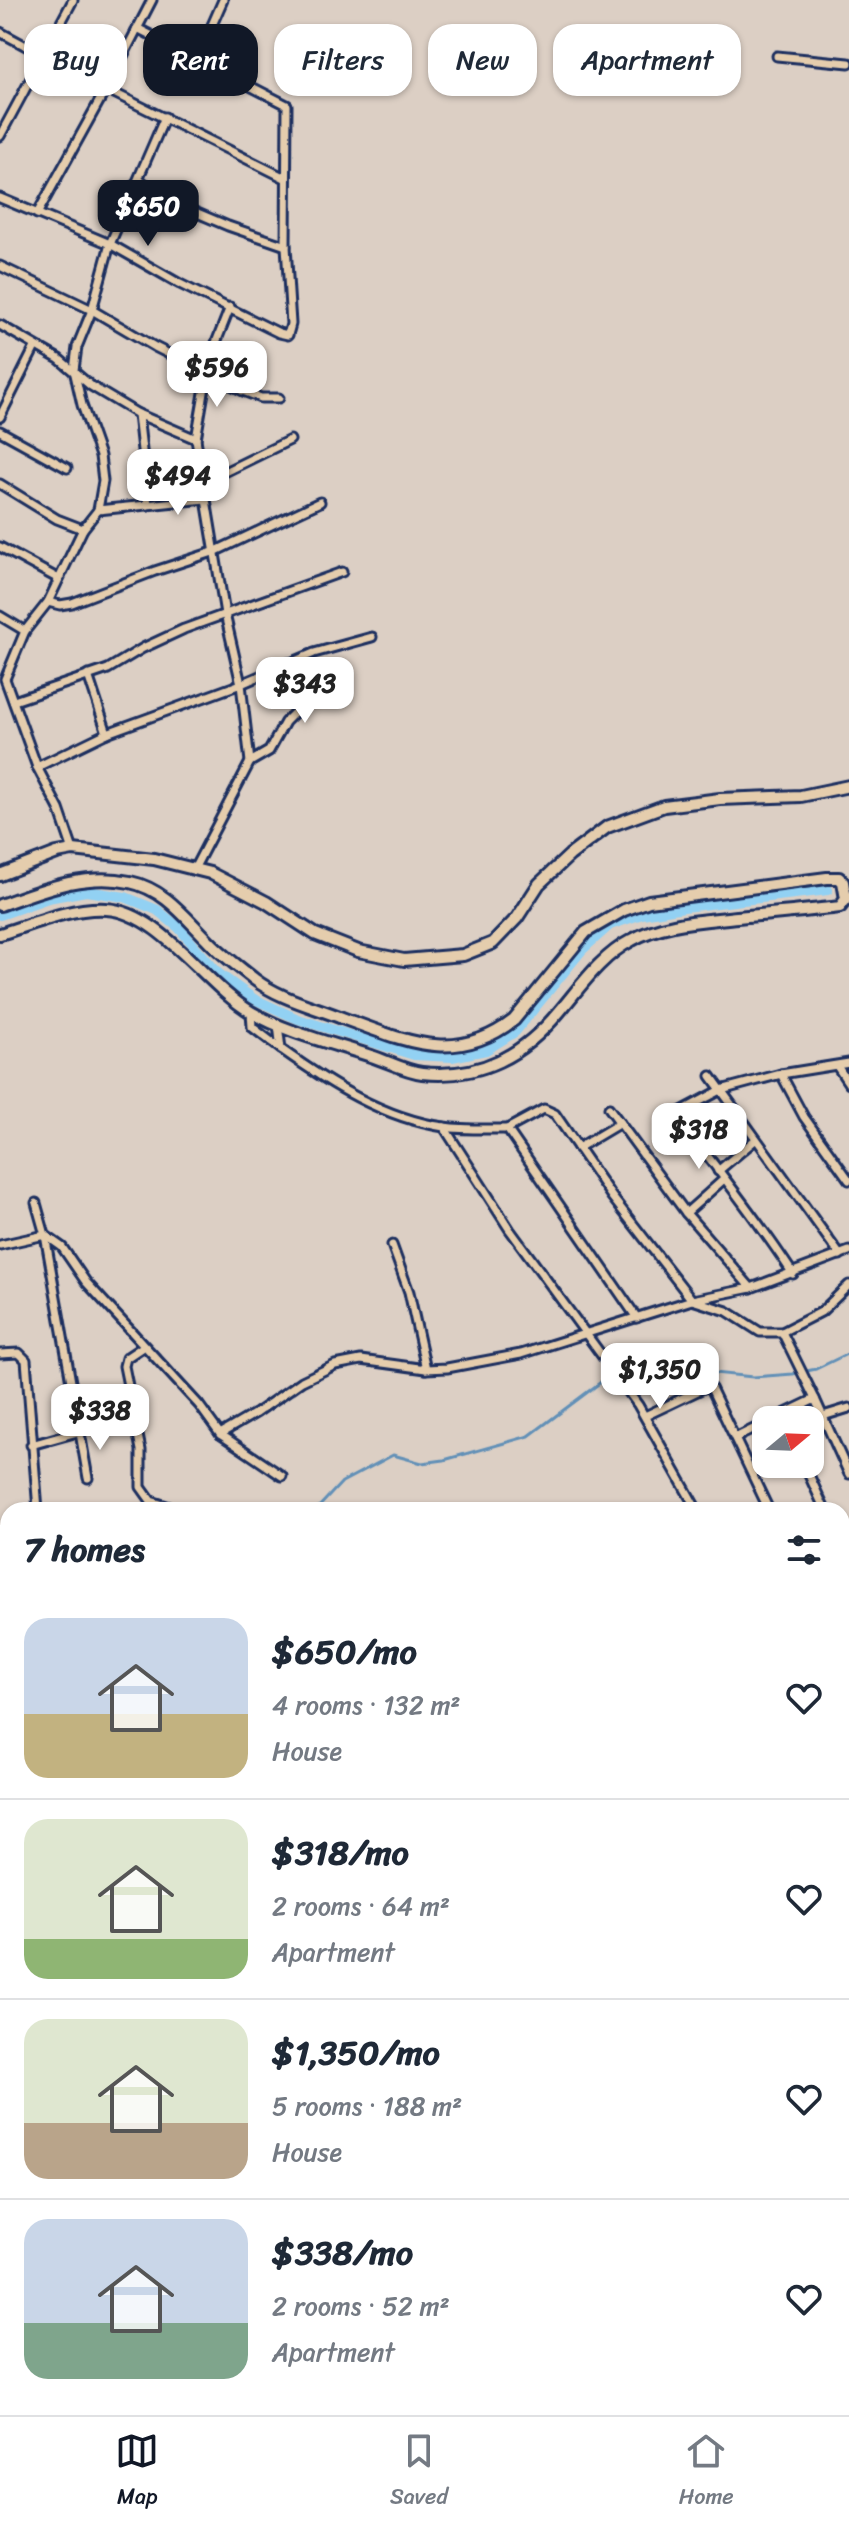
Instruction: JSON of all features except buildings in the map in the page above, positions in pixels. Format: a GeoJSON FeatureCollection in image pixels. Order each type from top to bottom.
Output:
{"type":"FeatureCollection","features":[{"type":"Feature","properties":{"kind":"street"},"geometry":{"type":"LineString","coordinates":[[60,24],[73,0]]}},
{"type":"Feature","properties":{"kind":"street"},"geometry":{"type":"LineString","coordinates":[[127,48],[152,0]]}},
{"type":"Feature","properties":{"kind":"street"},"geometry":{"type":"LineString","coordinates":[[212,24],[223,0]]}},
{"type":"Feature","properties":{"kind":"street"},"geometry":{"type":"LineString","coordinates":[[137,28],[143,31]]}},
{"type":"Feature","properties":{"kind":"street"},"geometry":{"type":"LineString","coordinates":[[0,32],[24,45]]}},
{"type":"Feature","properties":{"kind":"street"},"geometry":{"type":"LineString","coordinates":[[777,56],[849,63]]}},
{"type":"Feature","properties":{"kind":"street"},"geometry":{"type":"LineString","coordinates":[[0,198],[110,244],[180,284],[288,335],[291,324],[286,246],[287,105],[258,89]]}},
{"type":"Feature","properties":{"kind":"street"},"geometry":{"type":"LineString","coordinates":[[0,136],[24,92]]}},
{"type":"Feature","properties":{"kind":"street"},"geometry":{"type":"LineString","coordinates":[[37,214],[102,96]]}},
{"type":"Feature","properties":{"kind":"street"},"geometry":{"type":"LineString","coordinates":[[121,96],[285,178]]}},
{"type":"Feature","properties":{"kind":"street"},"geometry":{"type":"LineString","coordinates":[[73,850],[59,809],[37,767],[5,679],[25,631],[48,602],[83,529],[98,510],[103,481],[100,456],[82,405],[74,370],[77,347],[92,310],[110,244],[165,117]]}},
{"type":"Feature","properties":{"kind":"street"},"geometry":{"type":"LineString","coordinates":[[139,180],[183,207],[286,246]]}},
{"type":"Feature","properties":{"kind":"street"},"geometry":{"type":"LineString","coordinates":[[0,266],[92,310],[207,373],[261,398],[279,398]]}},
{"type":"Feature","properties":{"kind":"street"},"geometry":{"type":"LineString","coordinates":[[230,307],[210,358],[196,439],[225,614],[241,684],[250,762]]}},
{"type":"Feature","properties":{"kind":"street"},"geometry":{"type":"LineString","coordinates":[[0,325],[138,414],[196,439]]}},
{"type":"Feature","properties":{"kind":"street"},"geometry":{"type":"LineString","coordinates":[[0,417],[35,347]]}},
{"type":"Feature","properties":{"kind":"street"},"geometry":{"type":"LineString","coordinates":[[0,392],[9,397]]}},
{"type":"Feature","properties":{"kind":"street"},"geometry":{"type":"LineString","coordinates":[[138,414],[148,505]]}},
{"type":"Feature","properties":{"kind":"street"},"geometry":{"type":"LineString","coordinates":[[0,431],[67,468]]}},
{"type":"Feature","properties":{"kind":"street"},"geometry":{"type":"LineString","coordinates":[[202,483],[290,440]]}},
{"type":"Feature","properties":{"kind":"street"},"geometry":{"type":"LineString","coordinates":[[0,484],[57,519],[83,529]]}},
{"type":"Feature","properties":{"kind":"street"},"geometry":{"type":"LineString","coordinates":[[98,510],[205,499]]}},
{"type":"Feature","properties":{"kind":"street"},"geometry":{"type":"LineString","coordinates":[[48,602],[60,605],[72,603],[216,551],[320,502]]}},
{"type":"Feature","properties":{"kind":"street"},"geometry":{"type":"LineString","coordinates":[[0,547],[57,578]]}},
{"type":"Feature","properties":{"kind":"street"},"geometry":{"type":"LineString","coordinates":[[14,701],[108,669],[143,648],[225,614],[342,572]]}},
{"type":"Feature","properties":{"kind":"street"},"geometry":{"type":"LineString","coordinates":[[0,616],[25,631]]}},
{"type":"Feature","properties":{"kind":"street"},"geometry":{"type":"LineString","coordinates":[[37,767],[107,733],[241,684],[314,653],[372,637]]}},
{"type":"Feature","properties":{"kind":"street"},"geometry":{"type":"LineString","coordinates":[[194,869],[250,762],[269,751],[285,722],[300,707],[288,663]]}},
{"type":"Feature","properties":{"kind":"street"},"geometry":{"type":"LineString","coordinates":[[88,675],[107,733]]}},
{"type":"Feature","properties":{"kind":"street"},"geometry":{"type":"LineString","coordinates":[[0,875],[73,850],[154,859],[210,873],[266,902],[315,934],[358,951],[404,960],[463,955],[493,943],[517,918],[539,884],[607,827],[664,806],[720,799],[801,796],[849,786]]}},
{"type":"Feature","properties":{"kind":"street"},"geometry":{"type":"LineString","coordinates":[[0,905],[64,883],[91,879],[131,882],[157,892],[183,911],[208,941],[275,994],[403,1041],[446,1046],[475,1043],[501,1030],[514,1020],[586,932],[624,910],[649,901],[827,878],[839,878],[843,882],[846,899],[840,907],[663,927],[634,938],[613,950],[533,1038],[495,1065],[451,1073],[421,1073],[278,1025],[251,1012],[196,967],[158,930],[139,918],[106,909],[70,914],[0,934]]}},
{"type":"Feature","properties":{"kind":"street"},"geometry":{"type":"LineString","coordinates":[[251,1012],[252,1027],[281,1049],[361,1101],[406,1117],[444,1127],[507,1129],[544,1109],[549,1110],[692,1300],[727,1311],[760,1332],[782,1332],[821,1312],[849,1285]]}},
{"type":"Feature","properties":{"kind":"street"},"geometry":{"type":"LineString","coordinates":[[278,1025],[281,1049]]}},
{"type":"Feature","properties":{"kind":"street"},"geometry":{"type":"LineString","coordinates":[[793,1274],[762,1225],[723,1180],[676,1114],[721,1090],[781,1074],[849,1063]]}},
{"type":"Feature","properties":{"kind":"street"},"geometry":{"type":"LineString","coordinates":[[837,1066],[849,1084]]}},
{"type":"Feature","properties":{"kind":"street"},"geometry":{"type":"LineString","coordinates":[[781,1074],[804,1117],[849,1180]]}},
{"type":"Feature","properties":{"kind":"street"},"geometry":{"type":"LineString","coordinates":[[711,1076],[840,1255]]}},
{"type":"Feature","properties":{"kind":"street"},"geometry":{"type":"LineString","coordinates":[[609,1108],[686,1213],[751,1288]]}},
{"type":"Feature","properties":{"kind":"street"},"geometry":{"type":"LineString","coordinates":[[578,1148],[620,1123]]}},
{"type":"Feature","properties":{"kind":"street"},"geometry":{"type":"LineString","coordinates":[[444,1127],[510,1230],[645,1416],[693,1502]]}},
{"type":"Feature","properties":{"kind":"street"},"geometry":{"type":"LineString","coordinates":[[507,1129],[637,1318]]}},
{"type":"Feature","properties":{"kind":"street"},"geometry":{"type":"LineString","coordinates":[[718,1171],[755,1140]]}},
{"type":"Feature","properties":{"kind":"street"},"geometry":{"type":"LineString","coordinates":[[686,1213],[723,1180]]}},
{"type":"Feature","properties":{"kind":"street"},"geometry":{"type":"LineString","coordinates":[[36,1203],[45,1235],[88,1478]]}},
{"type":"Feature","properties":{"kind":"street"},"geometry":{"type":"LineString","coordinates":[[0,1245],[45,1235],[62,1247],[86,1282],[199,1405],[220,1434],[282,1476]]}},
{"type":"Feature","properties":{"kind":"street"},"geometry":{"type":"LineString","coordinates":[[392,1245],[409,1292],[426,1369]]}},
{"type":"Feature","properties":{"kind":"street"},"geometry":{"type":"LineString","coordinates":[[220,1434],[302,1381],[335,1365],[361,1360],[426,1369],[447,1368],[521,1354],[692,1300],[751,1288],[849,1251]]}},
{"type":"Feature","properties":{"kind":"street"},"geometry":{"type":"LineString","coordinates":[[782,1332],[818,1406]]}},
{"type":"Feature","properties":{"kind":"street"},"geometry":{"type":"LineString","coordinates":[[144,1346],[126,1358],[124,1366],[141,1450],[141,1487],[154,1502]]}},
{"type":"Feature","properties":{"kind":"street"},"geometry":{"type":"LineString","coordinates":[[0,1354],[19,1353],[26,1360],[37,1502]]}},
{"type":"Feature","properties":{"kind":"street"},"geometry":{"type":"LineString","coordinates":[[645,1416],[709,1387],[765,1502]]}},
{"type":"Feature","properties":{"kind":"street"},"geometry":{"type":"LineString","coordinates":[[803,1406],[815,1399]]}},
{"type":"Feature","properties":{"kind":"street"},"geometry":{"type":"LineString","coordinates":[[824,1416],[849,1408]]}},
{"type":"Feature","properties":{"kind":"street"},"geometry":{"type":"LineString","coordinates":[[824,1418],[849,1474]]}},
{"type":"Feature","properties":{"kind":"street"},"geometry":{"type":"LineString","coordinates":[[735,1438],[752,1430]]}},
{"type":"Feature","properties":{"kind":"street"},"geometry":{"type":"LineString","coordinates":[[31,1445],[81,1431]]}},
{"type":"Feature","properties":{"kind":"street"},"geometry":{"type":"LineString","coordinates":[[810,1478],[821,1502]]}},
{"type":"Feature","properties":{"kind":"waterway"},"geometry":{"type":"LineString","coordinates":[[0,915],[48,898],[86,891],[125,897],[157,910],[178,927],[218,973],[254,999],[298,1019],[414,1055],[452,1057],[486,1050],[515,1032],[582,950],[610,925],[642,914],[684,907],[828,890]]}},
{"type":"Feature","properties":{"kind":"waterway"},"geometry":{"type":"LineString","coordinates":[[323,1502],[342,1482],[393,1455],[422,1463],[444,1460],[529,1436],[601,1382],[625,1373],[640,1378],[646,1387],[662,1386],[695,1371],[753,1377],[793,1374],[816,1369],[849,1353]]}}]}
